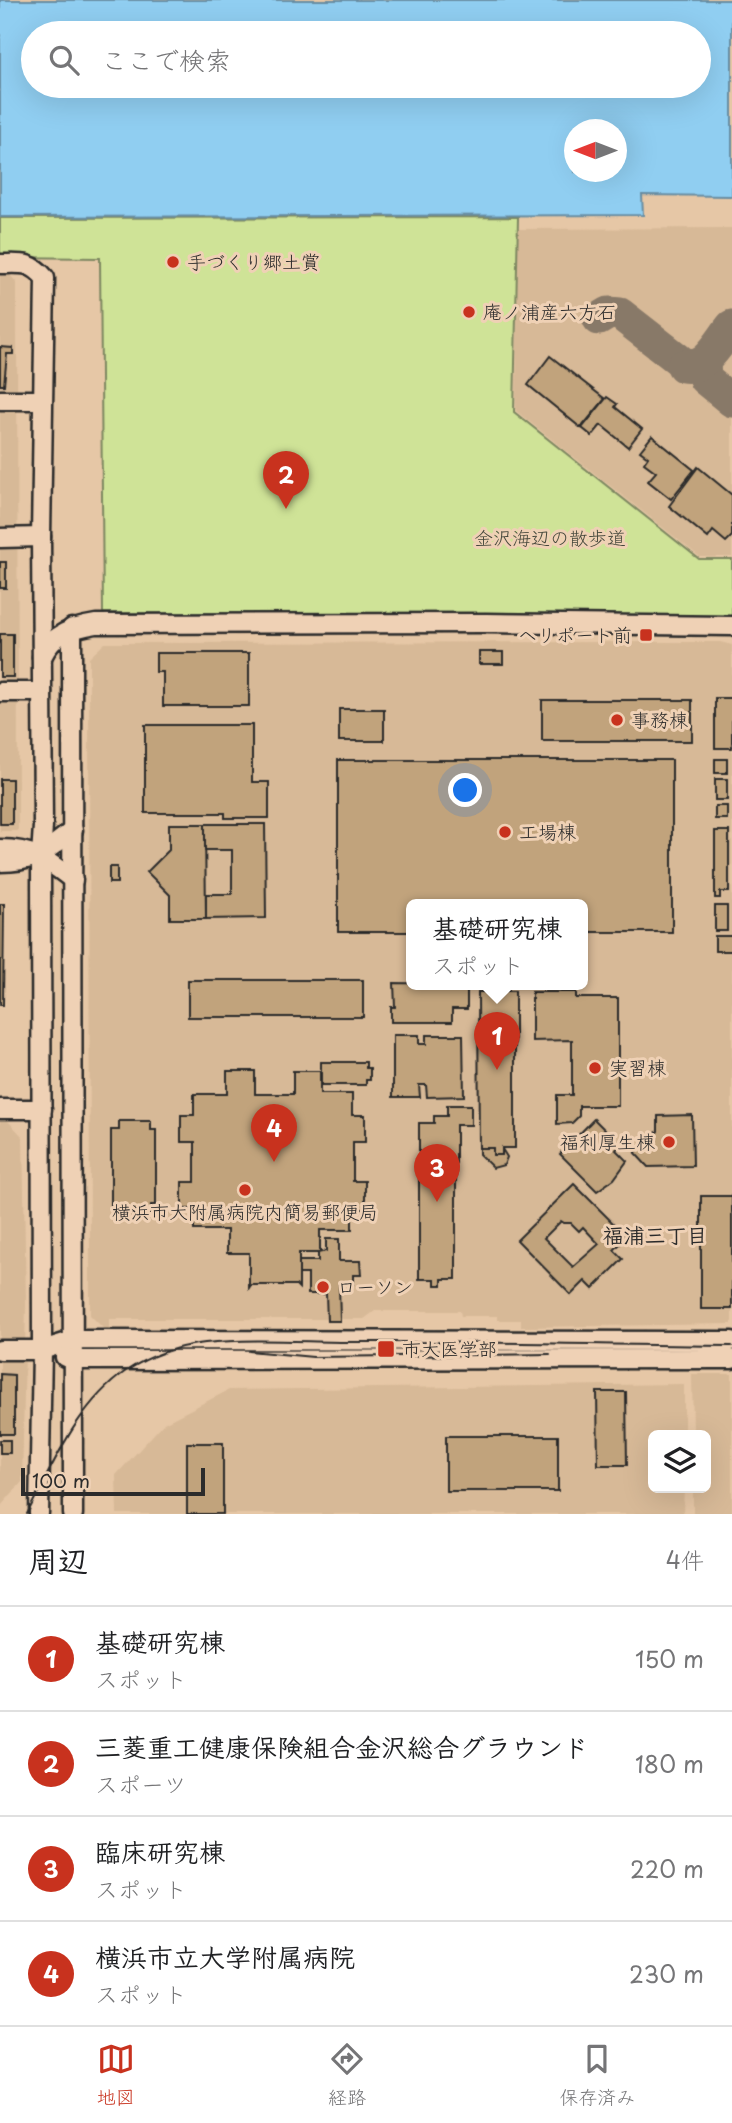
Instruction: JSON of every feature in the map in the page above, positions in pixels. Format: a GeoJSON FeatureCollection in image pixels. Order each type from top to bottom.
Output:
{"type":"FeatureCollection","features":[{"type":"Feature","properties":{"kind":"street"},"geometry":{"type":"LineString","coordinates":[[0,264],[25,264],[37,268],[45,278],[41,537],[39,1514]]}},
{"type":"Feature","properties":{"kind":"street"},"geometry":{"type":"LineString","coordinates":[[0,400],[42,400]]}},
{"type":"Feature","properties":{"kind":"street"},"geometry":{"type":"LineString","coordinates":[[0,538],[41,537]]}},
{"type":"Feature","properties":{"kind":"street"},"geometry":{"type":"LineString","coordinates":[[42,600],[49,612],[72,628],[96,632],[732,633]]}},
{"type":"Feature","properties":{"kind":"street"},"geometry":{"type":"LineString","coordinates":[[42,658],[51,642],[72,628],[96,624],[510,623],[732,626]]}},
{"type":"Feature","properties":{"kind":"street"},"geometry":{"type":"LineString","coordinates":[[72,628],[73,1514]]}},
{"type":"Feature","properties":{"kind":"street"},"geometry":{"type":"LineString","coordinates":[[0,692],[42,692]]}},
{"type":"Feature","properties":{"kind":"street"},"geometry":{"type":"LineString","coordinates":[[0,862],[19,862],[41,856],[73,830]]}},
{"type":"Feature","properties":{"kind":"street"},"geometry":{"type":"LineString","coordinates":[[0,849],[20,849],[41,856],[73,880]]}},
{"type":"Feature","properties":{"kind":"street"},"geometry":{"type":"LineString","coordinates":[[0,1109],[41,1109]]}},
{"type":"Feature","properties":{"kind":"street"},"geometry":{"type":"LineString","coordinates":[[0,1350],[41,1350],[74,1340],[732,1341]]}},
{"type":"Feature","properties":{"kind":"street"},"geometry":{"type":"LineString","coordinates":[[41,1350],[74,1360],[732,1359]]}},
{"type":"Feature","properties":{"kind":"shaded area"},"geometry":{"type":"Polygon","coordinates":[[[732,228],[732,557],[700,557],[516,411],[518,229],[732,228]]]}},
{"type":"Feature","properties":{"kind":"shaded area"},"geometry":{"type":"Polygon","coordinates":[[[0,274],[9,274],[17,283],[18,831],[0,831],[0,274]]]}},
{"type":"Feature","properties":{"kind":"shaded area"},"geometry":{"type":"Polygon","coordinates":[[[720,642],[732,645],[732,1324],[521,1327],[521,1320],[497,1320],[497,1316],[461,1316],[460,1311],[375,1311],[364,1319],[109,1319],[109,1331],[106,1331],[90,1315],[89,658],[105,643],[720,642]]]}},
{"type":"Feature","properties":{"kind":"shaded area"},"geometry":{"type":"Polygon","coordinates":[[[0,1121],[8,1121],[23,1137],[26,1305],[22,1482],[0,1507],[0,1121]]]}},
{"type":"Feature","properties":{"kind":"shaded area"},"geometry":{"type":"Polygon","coordinates":[[[692,1374],[732,1374],[732,1514],[693,1514],[693,1493],[711,1493],[711,1430],[693,1430],[692,1374]]]}},
{"type":"Feature","properties":{"kind":"shaded area"},"geometry":{"type":"Polygon","coordinates":[[[684,1384],[684,1430],[648,1430],[648,1493],[684,1493],[683,1514],[117,1514],[116,1475],[164,1423],[229,1390],[684,1384]]]}},
{"type":"Feature","properties":{"kind":"green space","name":"金沢海辺の散歩道"},"geometry":{"type":"Polygon","coordinates":[[[518,217],[514,412],[699,559],[732,559],[732,617],[103,613],[100,258],[0,257],[0,218],[518,217]]]}},
{"type":"Feature","properties":{"kind":"water"},"geometry":{"type":"Polygon","coordinates":[[[0,0],[732,0],[732,196],[642,195],[643,215],[0,217],[0,0]]]}},
{"type":"Feature","properties":{"kind":"building"},"geometry":{"type":"Polygon","coordinates":[[[0,347],[13,348],[13,354],[7,354],[4,385],[0,385],[0,347]]]}},
{"type":"Feature","properties":{"kind":"building"},"geometry":{"type":"Polygon","coordinates":[[[550,356],[605,399],[581,428],[528,385],[550,356]]]}},
{"type":"Feature","properties":{"kind":"building"},"geometry":{"type":"Polygon","coordinates":[[[607,397],[642,429],[628,447],[601,425],[592,436],[582,428],[607,397]]]}},
{"type":"Feature","properties":{"kind":"building"},"geometry":{"type":"Polygon","coordinates":[[[652,436],[694,470],[671,499],[648,481],[656,472],[644,463],[648,457],[640,451],[652,436]]]}},
{"type":"Feature","properties":{"kind":"building"},"geometry":{"type":"Polygon","coordinates":[[[698,467],[732,495],[732,536],[726,542],[713,531],[708,538],[669,506],[698,467]]]}},
{"type":"Feature","properties":{"kind":"building"},"geometry":{"type":"Polygon","coordinates":[[[0,562],[6,562],[6,588],[0,588],[0,562]]]}},
{"type":"Feature","properties":{"kind":"building"},"geometry":{"type":"Polygon","coordinates":[[[0,634],[13,634],[13,677],[0,677],[0,634]]]}},
{"type":"Feature","properties":{"kind":"building"},"geometry":{"type":"Polygon","coordinates":[[[479,652],[503,652],[503,664],[479,664],[479,652]]]}},
{"type":"Feature","properties":{"kind":"building"},"geometry":{"type":"Polygon","coordinates":[[[156,653],[249,653],[249,706],[163,706],[163,672],[156,672],[156,653]]]}},
{"type":"Feature","properties":{"kind":"building"},"geometry":{"type":"Polygon","coordinates":[[[715,698],[732,698],[732,748],[715,748],[715,698]]]}},
{"type":"Feature","properties":{"kind":"building","name":"事務棟"},"geometry":{"type":"Polygon","coordinates":[[[542,700],[692,700],[692,741],[542,741],[542,700]]]}},
{"type":"Feature","properties":{"kind":"building"},"geometry":{"type":"Polygon","coordinates":[[[339,709],[384,709],[384,741],[339,741],[339,709]]]}},
{"type":"Feature","properties":{"kind":"building"},"geometry":{"type":"Polygon","coordinates":[[[145,725],[252,725],[252,782],[269,782],[269,818],[225,818],[225,813],[145,813],[145,725]]]}},
{"type":"Feature","properties":{"kind":"building"},"geometry":{"type":"Polygon","coordinates":[[[715,759],[727,759],[727,773],[715,773],[715,759]]]}},
{"type":"Feature","properties":{"kind":"building","name":"工場棟"},"geometry":{"type":"Polygon","coordinates":[[[338,760],[672,760],[672,932],[588,932],[588,899],[406,899],[406,932],[338,932],[338,760]]]}},
{"type":"Feature","properties":{"kind":"building"},"geometry":{"type":"Polygon","coordinates":[[[0,779],[12,779],[12,824],[0,824],[0,779]]]}},
{"type":"Feature","properties":{"kind":"building"},"geometry":{"type":"Polygon","coordinates":[[[715,779],[727,779],[727,800],[715,800],[715,779]]]}},
{"type":"Feature","properties":{"kind":"building"},"geometry":{"type":"Polygon","coordinates":[[[715,806],[727,806],[727,819],[715,819],[715,806]]]}},
{"type":"Feature","properties":{"kind":"building"},"geometry":{"type":"Polygon","coordinates":[[[169,824],[205,824],[206,919],[170,919],[170,895],[147,872],[169,850],[169,824]]]}},
{"type":"Feature","properties":{"kind":"building"},"geometry":{"type":"Polygon","coordinates":[[[205,824],[265,824],[266,918],[206,919],[206,894],[232,894],[232,850],[205,850],[205,824]]]}},
{"type":"Feature","properties":{"kind":"building"},"geometry":{"type":"Polygon","coordinates":[[[715,831],[729,831],[729,892],[720,892],[720,898],[715,898],[715,831]]]}},
{"type":"Feature","properties":{"kind":"building"},"geometry":{"type":"Polygon","coordinates":[[[109,867],[117,867],[117,883],[109,883],[109,867]]]}},
{"type":"Feature","properties":{"kind":"building"},"geometry":{"type":"Polygon","coordinates":[[[0,904],[4,904],[3,1005],[0,1005],[0,904]]]}},
{"type":"Feature","properties":{"kind":"building"},"geometry":{"type":"Polygon","coordinates":[[[715,906],[727,906],[727,931],[715,931],[715,906]]]}},
{"type":"Feature","properties":{"kind":"building"},"geometry":{"type":"Polygon","coordinates":[[[715,936],[732,936],[732,951],[715,951],[715,936]]]}},
{"type":"Feature","properties":{"kind":"building"},"geometry":{"type":"Polygon","coordinates":[[[188,980],[363,980],[363,1017],[188,1017],[188,980]]]}},
{"type":"Feature","properties":{"kind":"building"},"geometry":{"type":"Polygon","coordinates":[[[394,983],[406,983],[406,990],[467,990],[467,1009],[452,1009],[452,1022],[391,1022],[391,1007],[395,1007],[394,983]]]}},
{"type":"Feature","properties":{"kind":"building"},"geometry":{"type":"Polygon","coordinates":[[[515,991],[515,1148],[502,1148],[502,1155],[493,1155],[493,1148],[479,1148],[478,992],[515,991]]]}},
{"type":"Feature","properties":{"kind":"building","name":"実習棟"},"geometry":{"type":"Polygon","coordinates":[[[532,992],[576,992],[576,998],[618,998],[618,1106],[579,1106],[579,1116],[572,1123],[557,1124],[557,1095],[572,1095],[572,1040],[532,1041],[532,992]]]}},
{"type":"Feature","properties":{"kind":"building"},"geometry":{"type":"Polygon","coordinates":[[[393,1035],[419,1035],[419,1044],[426,1044],[426,1035],[463,1035],[464,1096],[427,1097],[426,1085],[419,1085],[420,1097],[393,1097],[393,1035]]]}},
{"type":"Feature","properties":{"kind":"building"},"geometry":{"type":"Polygon","coordinates":[[[321,1062],[366,1062],[366,1068],[370,1068],[370,1080],[366,1080],[366,1085],[321,1085],[321,1062]]]}},
{"type":"Feature","properties":{"kind":"building"},"geometry":{"type":"Polygon","coordinates":[[[227,1071],[255,1071],[255,1094],[293,1094],[293,1071],[320,1071],[320,1094],[352,1094],[352,1115],[365,1115],[365,1142],[353,1142],[353,1181],[365,1181],[365,1209],[352,1209],[352,1230],[320,1230],[320,1253],[299,1253],[299,1288],[296,1285],[251,1285],[249,1288],[249,1253],[227,1253],[227,1230],[194,1230],[194,1209],[182,1209],[182,1182],[195,1182],[195,1142],[181,1142],[181,1115],[194,1115],[194,1094],[227,1094],[227,1071]]]}},
{"type":"Feature","properties":{"kind":"building"},"geometry":{"type":"Polygon","coordinates":[[[447,1105],[471,1105],[471,1125],[456,1125],[456,1279],[442,1279],[442,1285],[435,1285],[435,1279],[419,1279],[419,1123],[434,1123],[434,1116],[447,1116],[447,1105]]]}},
{"type":"Feature","properties":{"kind":"building","name":"福利厚生棟"},"geometry":{"type":"Polygon","coordinates":[[[692,1115],[693,1166],[648,1167],[635,1153],[658,1131],[658,1116],[692,1115]]]}},
{"type":"Feature","properties":{"kind":"building"},"geometry":{"type":"Polygon","coordinates":[[[594,1119],[620,1145],[616,1150],[627,1161],[614,1179],[597,1191],[560,1154],[594,1119]]]}},
{"type":"Feature","properties":{"kind":"building"},"geometry":{"type":"Polygon","coordinates":[[[119,1121],[151,1121],[151,1130],[156,1130],[156,1205],[151,1205],[151,1214],[119,1214],[119,1205],[111,1205],[111,1130],[119,1130],[119,1121]]]}},
{"type":"Feature","properties":{"kind":"building"},"geometry":{"type":"Polygon","coordinates":[[[479,1148],[493,1148],[493,1155],[502,1155],[502,1149],[507,1157],[504,1165],[493,1168],[479,1154],[479,1148]]]}},
{"type":"Feature","properties":{"kind":"building"},"geometry":{"type":"Polygon","coordinates":[[[574,1184],[627,1237],[614,1250],[623,1259],[593,1289],[585,1281],[571,1295],[517,1240],[574,1184]],[[561,1221],[544,1238],[573,1267],[599,1244],[583,1227],[579,1231],[571,1223],[561,1221]]]}},
{"type":"Feature","properties":{"kind":"building"},"geometry":{"type":"Polygon","coordinates":[[[701,1196],[732,1196],[732,1309],[701,1309],[701,1196]]]}},
{"type":"Feature","properties":{"kind":"building"},"geometry":{"type":"Polygon","coordinates":[[[326,1239],[339,1239],[339,1261],[360,1261],[361,1275],[353,1275],[353,1284],[339,1284],[340,1321],[327,1321],[326,1294],[308,1294],[308,1274],[299,1274],[299,1261],[318,1261],[318,1253],[326,1251],[326,1239]]]}},
{"type":"Feature","properties":{"kind":"building"},"geometry":{"type":"Polygon","coordinates":[[[0,1374],[14,1375],[14,1434],[0,1434],[0,1374]]]}},
{"type":"Feature","properties":{"kind":"building"},"geometry":{"type":"Polygon","coordinates":[[[597,1392],[626,1392],[627,1465],[598,1465],[597,1392]]]}},
{"type":"Feature","properties":{"kind":"building"},"geometry":{"type":"Polygon","coordinates":[[[446,1436],[558,1436],[558,1491],[446,1491],[446,1436]]]}},
{"type":"Feature","properties":{"kind":"building"},"geometry":{"type":"Polygon","coordinates":[[[0,1440],[10,1440],[10,1453],[0,1453],[0,1440]]]}},
{"type":"Feature","properties":{"kind":"building"},"geometry":{"type":"Polygon","coordinates":[[[187,1443],[223,1443],[223,1514],[187,1514],[187,1443]]]}},
{"type":"Feature","properties":{"kind":"taxiway"},"geometry":{"type":"LineString","coordinates":[[599,319],[609,313],[620,314],[683,363],[692,365],[704,362]]}},
{"type":"Feature","properties":{"kind":"taxiway"},"geometry":{"type":"LineString","coordinates":[[683,366],[699,364],[717,347],[732,326]]}},
{"type":"Feature","properties":{"kind":"taxiway"},"geometry":{"type":"LineString","coordinates":[[704,362],[705,379],[732,401]]}},
{"type":"Feature","properties":{"kind":"tram line"},"geometry":{"type":"LineString","coordinates":[[27,1514],[68,1436],[109,1385],[126,1371],[154,1356],[184,1347],[261,1340],[732,1346]]}},
{"type":"Feature","properties":{"kind":"tram line"},"geometry":{"type":"LineString","coordinates":[[249,1351],[313,1357],[550,1354]]}},
{"type":"Feature","properties":{"kind":"place","name":"手づくり郷土賞"},"geometry":{"type":"Point","coordinates":[173,262]}},
{"type":"Feature","properties":{"kind":"place","name":"庵ノ浦産六方石"},"geometry":{"type":"Point","coordinates":[469,312]}},
{"type":"Feature","properties":{"kind":"place","name":"三菱重工健康保険組合金沢総合グラウンド"},"geometry":{"type":"Point","coordinates":[286,509]}},
{"type":"Feature","properties":{"kind":"place","name":"ヘリポート前"},"geometry":{"type":"Point","coordinates":[646,635]}},
{"type":"Feature","properties":{"kind":"place","name":"事務棟"},"geometry":{"type":"Point","coordinates":[617,720]}},
{"type":"Feature","properties":{"kind":"place","name":"工場棟"},"geometry":{"type":"Point","coordinates":[505,832]}},
{"type":"Feature","properties":{"kind":"place","name":"実習棟"},"geometry":{"type":"Point","coordinates":[595,1068]}},
{"type":"Feature","properties":{"kind":"place","name":"基礎研究棟"},"geometry":{"type":"Point","coordinates":[497,1070]}},
{"type":"Feature","properties":{"kind":"place","name":"福利厚生棟"},"geometry":{"type":"Point","coordinates":[669,1142]}},
{"type":"Feature","properties":{"kind":"place","name":"横浜市立大学附属病院"},"geometry":{"type":"Point","coordinates":[274,1162]}},
{"type":"Feature","properties":{"kind":"place","name":"横浜市大附属病院内簡易郵便局"},"geometry":{"type":"Point","coordinates":[245,1190]}},
{"type":"Feature","properties":{"kind":"place","name":"臨床研究棟"},"geometry":{"type":"Point","coordinates":[437,1202]}},
{"type":"Feature","properties":{"kind":"place","name":"ローソン"},"geometry":{"type":"Point","coordinates":[323,1287]}},
{"type":"Feature","properties":{"kind":"place","name":"市大医学部"},"geometry":{"type":"Point","coordinates":[386,1349]}},
{"type":"Feature","properties":{"kind":"district","name":"福浦三丁目"},"geometry":{"type":"Point","coordinates":[655,1236]}}]}
